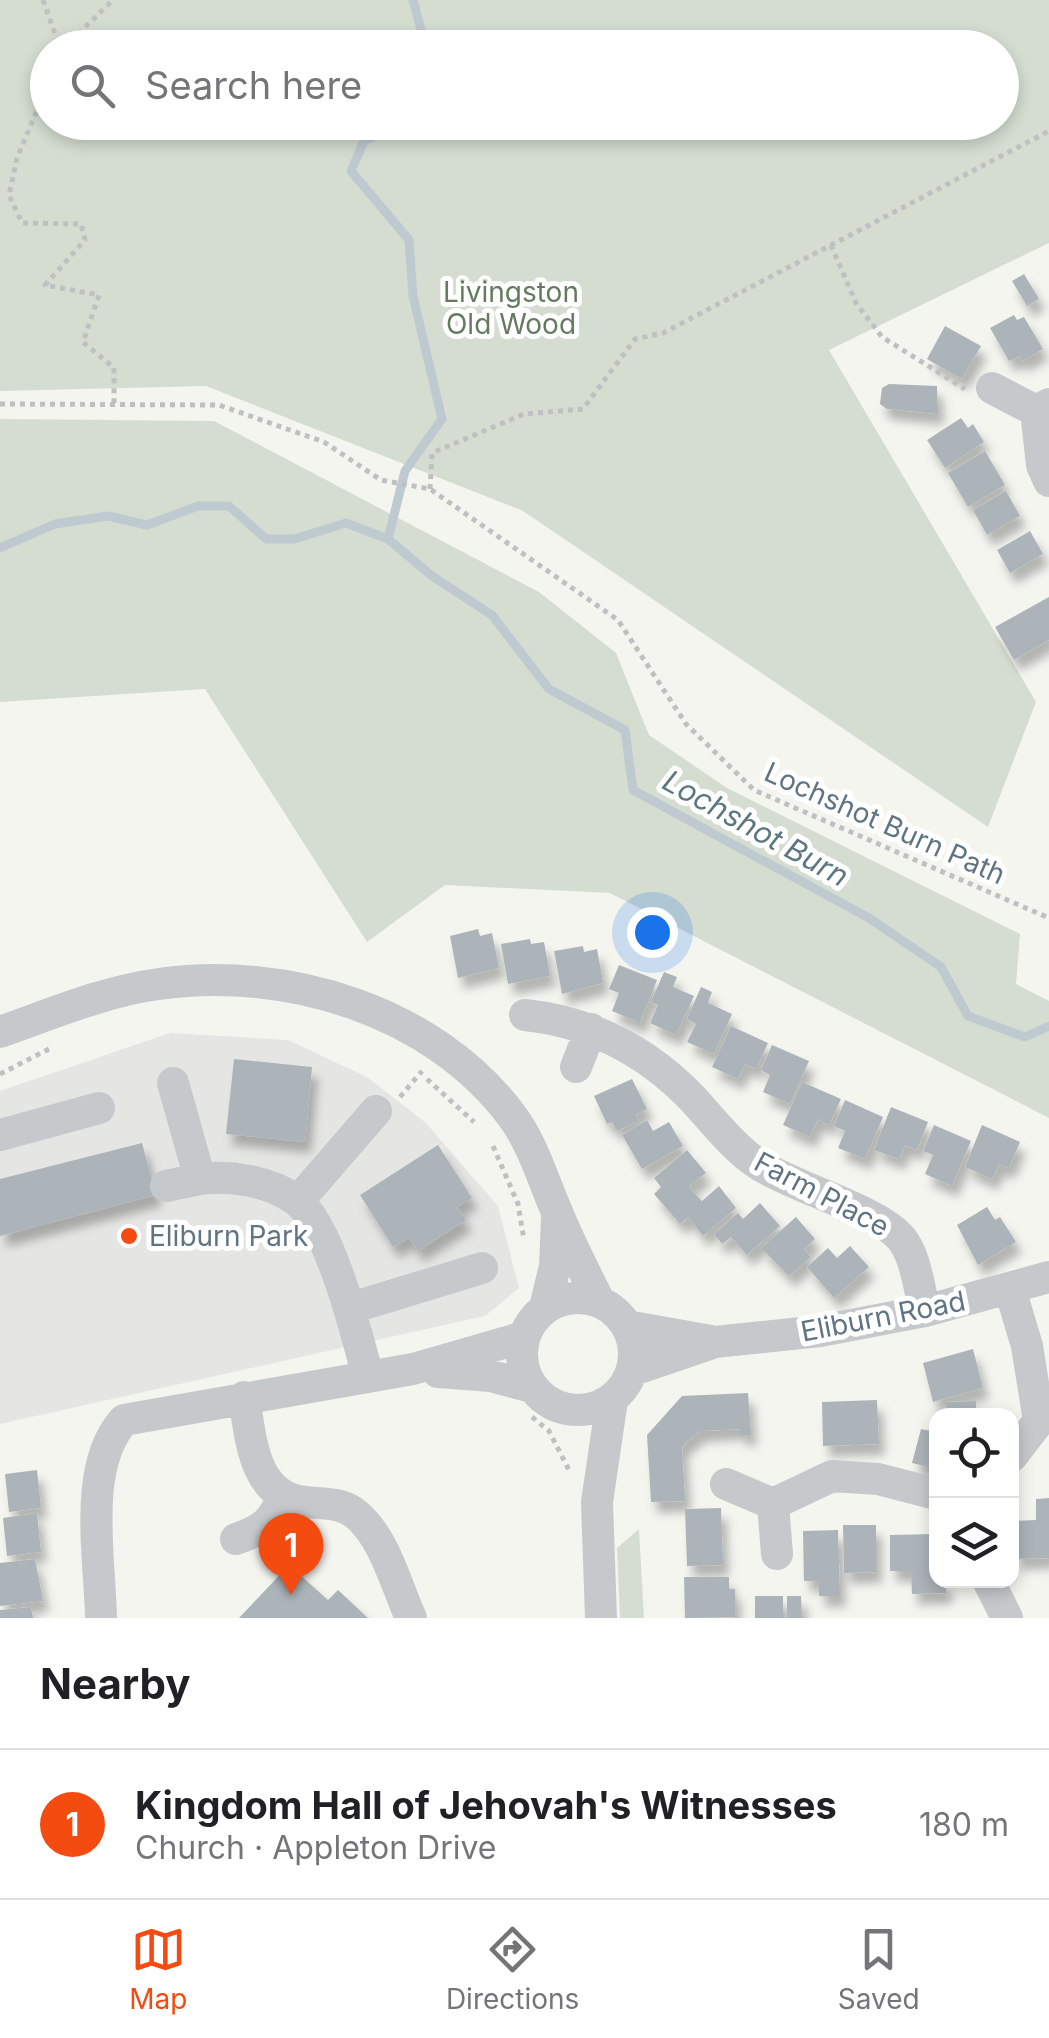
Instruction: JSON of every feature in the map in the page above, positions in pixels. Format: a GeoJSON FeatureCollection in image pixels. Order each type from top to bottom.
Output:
{"type":"FeatureCollection","features":[{"type":"Feature","properties":{"kind":"street"},"geometry":{"type":"LineString","coordinates":[[992,388],[1042,407],[1042,465],[1049,481]]}},
{"type":"Feature","properties":{"kind":"street"},"geometry":{"type":"LineString","coordinates":[[0,1032],[157,984],[215,979],[312,992],[367,1007],[440,1049],[488,1088],[514,1118],[600,1300],[628,1326],[635,1347],[633,1370],[612,1400],[596,1502],[601,1618]]}},
{"type":"Feature","properties":{"kind":"street","name":"Farm Place"},"geometry":{"type":"LineString","coordinates":[[525,1015],[590,1029],[636,1050],[678,1084],[755,1162],[809,1192],[882,1223],[903,1240],[925,1311]]}},
{"type":"Feature","properties":{"kind":"street"},"geometry":{"type":"LineString","coordinates":[[576,1067],[590,1029]]}},
{"type":"Feature","properties":{"kind":"street"},"geometry":{"type":"LineString","coordinates":[[173,1083],[200,1179]]}},
{"type":"Feature","properties":{"kind":"street"},"geometry":{"type":"LineString","coordinates":[[0,1135],[99,1108]]}},
{"type":"Feature","properties":{"kind":"street"},"geometry":{"type":"LineString","coordinates":[[298,1201],[376,1111]]}},
{"type":"Feature","properties":{"kind":"street"},"geometry":{"type":"LineString","coordinates":[[166,1186],[220,1176],[256,1183],[298,1201],[329,1251],[350,1308],[368,1377]]}},
{"type":"Feature","properties":{"kind":"street"},"geometry":{"type":"LineString","coordinates":[[532,1387],[524,1372],[524,1337],[545,1308],[555,1266],[557,1214]]}},
{"type":"Feature","properties":{"kind":"street"},"geometry":{"type":"LineString","coordinates":[[350,1308],[482,1268]]}},
{"type":"Feature","properties":{"kind":"street","name":"Eliburn Road"},"geometry":{"type":"LineString","coordinates":[[633,1370],[715,1342],[820,1331],[925,1311],[1049,1277]]}},
{"type":"Feature","properties":{"kind":"street"},"geometry":{"type":"LineString","coordinates":[[1010,1290],[1044,1423],[1019,1449]]}},
{"type":"Feature","properties":{"kind":"street"},"geometry":{"type":"LineString","coordinates":[[545,1308],[578,1297],[600,1300]]}},
{"type":"Feature","properties":{"kind":"street","name":"Eliburn Road"},"geometry":{"type":"LineString","coordinates":[[628,1326],[715,1342]]}},
{"type":"Feature","properties":{"kind":"street"},"geometry":{"type":"LineString","coordinates":[[100,1618],[98,1468],[107,1438],[124,1420],[414,1370],[524,1337]]}},
{"type":"Feature","properties":{"kind":"street"},"geometry":{"type":"LineString","coordinates":[[414,1370],[492,1376],[532,1387],[560,1408],[581,1446],[596,1502]]}},
{"type":"Feature","properties":{"kind":"street"},"geometry":{"type":"LineString","coordinates":[[244,1398],[254,1458],[264,1479],[282,1495],[354,1512],[372,1530],[411,1618]]}},
{"type":"Feature","properties":{"kind":"street"},"geometry":{"type":"LineString","coordinates":[[560,1408],[587,1410],[612,1400]]}},
{"type":"Feature","properties":{"kind":"street"},"geometry":{"type":"LineString","coordinates":[[726,1484],[774,1504],[832,1476],[878,1479],[929,1492]]}},
{"type":"Feature","properties":{"kind":"street"},"geometry":{"type":"LineString","coordinates":[[236,1540],[262,1530],[277,1514],[282,1495]]}},
{"type":"Feature","properties":{"kind":"street"},"geometry":{"type":"LineString","coordinates":[[774,1504],[776,1554]]}},
{"type":"Feature","properties":{"kind":"street"},"geometry":{"type":"LineString","coordinates":[[992,1588],[1007,1618]]}},
{"type":"Feature","properties":{"kind":"path"},"geometry":{"type":"LineString","coordinates":[[43,0],[55,30]]}},
{"type":"Feature","properties":{"kind":"path"},"geometry":{"type":"LineString","coordinates":[[81,30],[113,0]]}},
{"type":"Feature","properties":{"kind":"path"},"geometry":{"type":"LineString","coordinates":[[30,127],[17,158],[10,195],[22,222],[80,224],[85,240],[45,285],[99,295],[83,342],[114,368],[114,403]]}},
{"type":"Feature","properties":{"kind":"path"},"geometry":{"type":"LineString","coordinates":[[430,489],[432,453],[524,414],[583,409],[634,340],[662,333],[1049,131]]}},
{"type":"Feature","properties":{"kind":"path"},"geometry":{"type":"LineString","coordinates":[[831,245],[856,303],[882,337],[970,392],[992,388]]}},
{"type":"Feature","properties":{"kind":"path","name":"Lochshot Burn Path"},"geometry":{"type":"LineString","coordinates":[[0,404],[219,405],[324,442],[382,480],[430,489],[618,620],[686,724],[754,790],[1049,918]]}},
{"type":"Feature","properties":{"kind":"path"},"geometry":{"type":"LineString","coordinates":[[376,1111],[392,1106],[440,1049]]}},
{"type":"Feature","properties":{"kind":"shaded area"},"geometry":{"type":"Polygon","coordinates":[[[170,1033],[288,1040],[367,1077],[426,1123],[498,1206],[519,1288],[485,1316],[0,1424],[0,1091],[170,1033]]]}},
{"type":"Feature","properties":{"kind":"green space","name":"Livingston Old Wood"},"geometry":{"type":"Polygon","coordinates":[[[0,0],[1049,0],[1049,243],[829,350],[1036,702],[988,827],[523,511],[206,386],[0,391],[0,0]]]}},
{"type":"Feature","properties":{"kind":"green space"},"geometry":{"type":"Polygon","coordinates":[[[0,419],[214,421],[539,592],[616,653],[649,735],[727,788],[1020,934],[1016,984],[1049,1001],[1049,1118],[610,893],[445,885],[367,942],[205,689],[0,702],[0,419]]]}},
{"type":"Feature","properties":{"kind":"green space"},"geometry":{"type":"Polygon","coordinates":[[[639,1529],[644,1618],[620,1618],[617,1548],[639,1529]]]}},
{"type":"Feature","properties":{"kind":"building"},"geometry":{"type":"Polygon","coordinates":[[[1024,274],[1039,299],[1027,306],[1012,281],[1024,274]]]}},
{"type":"Feature","properties":{"kind":"building"},"geometry":{"type":"Polygon","coordinates":[[[1014,315],[1017,320],[1024,317],[1043,349],[1022,361],[1019,356],[1009,361],[990,328],[1014,315]]]}},
{"type":"Feature","properties":{"kind":"building"},"geometry":{"type":"Polygon","coordinates":[[[945,326],[981,346],[962,379],[927,359],[945,326]]]}},
{"type":"Feature","properties":{"kind":"building"},"geometry":{"type":"Polygon","coordinates":[[[889,384],[937,386],[938,414],[887,409],[880,404],[882,388],[889,384]]]}},
{"type":"Feature","properties":{"kind":"building"},"geometry":{"type":"Polygon","coordinates":[[[961,418],[968,428],[973,424],[984,442],[945,468],[927,440],[961,418]]]}},
{"type":"Feature","properties":{"kind":"building"},"geometry":{"type":"Polygon","coordinates":[[[985,451],[1005,485],[968,507],[948,473],[985,451]]]}},
{"type":"Feature","properties":{"kind":"building"},"geometry":{"type":"Polygon","coordinates":[[[1006,491],[1020,516],[987,535],[973,510],[1006,491]]]}},
{"type":"Feature","properties":{"kind":"building"},"geometry":{"type":"Polygon","coordinates":[[[1030,531],[1043,554],[1010,573],[997,550],[1030,531]]]}},
{"type":"Feature","properties":{"kind":"building"},"geometry":{"type":"Polygon","coordinates":[[[1049,597],[1049,640],[1014,660],[995,627],[1049,597]]]}},
{"type":"Feature","properties":{"kind":"building"},"geometry":{"type":"Polygon","coordinates":[[[478,929],[480,936],[492,933],[499,968],[458,978],[450,936],[478,929]]]}},
{"type":"Feature","properties":{"kind":"building"},"geometry":{"type":"Polygon","coordinates":[[[530,939],[531,944],[544,942],[550,976],[508,984],[501,944],[530,939]]]}},
{"type":"Feature","properties":{"kind":"building"},"geometry":{"type":"Polygon","coordinates":[[[583,946],[584,952],[597,949],[603,983],[562,994],[554,951],[583,946]]]}},
{"type":"Feature","properties":{"kind":"building"},"geometry":{"type":"Polygon","coordinates":[[[619,965],[657,980],[640,1023],[612,1011],[619,993],[609,989],[619,965]]]}},
{"type":"Feature","properties":{"kind":"building"},"geometry":{"type":"Polygon","coordinates":[[[664,972],[677,977],[673,987],[694,996],[676,1035],[650,1023],[658,1005],[651,1002],[664,972]]]}},
{"type":"Feature","properties":{"kind":"building"},"geometry":{"type":"Polygon","coordinates":[[[701,987],[712,992],[708,1003],[732,1014],[714,1054],[687,1042],[696,1024],[687,1019],[701,987]]]}},
{"type":"Feature","properties":{"kind":"building"},"geometry":{"type":"Polygon","coordinates":[[[731,1026],[768,1043],[756,1069],[745,1064],[738,1079],[712,1067],[731,1026]]]}},
{"type":"Feature","properties":{"kind":"building"},"geometry":{"type":"Polygon","coordinates":[[[772,1045],[809,1061],[790,1104],[763,1092],[770,1075],[761,1070],[772,1045]]]}},
{"type":"Feature","properties":{"kind":"building"},"geometry":{"type":"Polygon","coordinates":[[[234,1059],[312,1067],[305,1142],[226,1134],[234,1059]]]}},
{"type":"Feature","properties":{"kind":"building"},"geometry":{"type":"Polygon","coordinates":[[[632,1079],[647,1109],[636,1115],[639,1121],[617,1131],[612,1122],[607,1124],[594,1096],[632,1079]]]}},
{"type":"Feature","properties":{"kind":"building"},"geometry":{"type":"Polygon","coordinates":[[[802,1082],[841,1099],[829,1125],[818,1119],[810,1137],[783,1125],[802,1082]]]}},
{"type":"Feature","properties":{"kind":"building"},"geometry":{"type":"Polygon","coordinates":[[[845,1100],[883,1117],[865,1159],[838,1148],[845,1131],[834,1126],[845,1100]]]}},
{"type":"Feature","properties":{"kind":"building"},"geometry":{"type":"Polygon","coordinates":[[[891,1107],[928,1122],[917,1150],[905,1145],[899,1159],[874,1150],[891,1107]]]}},
{"type":"Feature","properties":{"kind":"building"},"geometry":{"type":"Polygon","coordinates":[[[647,1120],[653,1131],[669,1122],[683,1146],[642,1169],[622,1135],[647,1120]]]}},
{"type":"Feature","properties":{"kind":"building"},"geometry":{"type":"Polygon","coordinates":[[[934,1125],[971,1141],[952,1186],[925,1174],[933,1155],[923,1151],[934,1125]]]}},
{"type":"Feature","properties":{"kind":"building"},"geometry":{"type":"Polygon","coordinates":[[[982,1125],[1020,1142],[1009,1168],[999,1164],[992,1179],[965,1167],[982,1125]]]}},
{"type":"Feature","properties":{"kind":"building"},"geometry":{"type":"Polygon","coordinates":[[[142,1143],[156,1195],[0,1236],[0,1179],[142,1143]]]}},
{"type":"Feature","properties":{"kind":"building"},"geometry":{"type":"Polygon","coordinates":[[[438,1145],[472,1198],[457,1207],[466,1220],[418,1251],[409,1238],[393,1247],[360,1195],[438,1145]]]}},
{"type":"Feature","properties":{"kind":"building"},"geometry":{"type":"Polygon","coordinates":[[[687,1150],[706,1173],[689,1186],[695,1194],[702,1201],[719,1186],[736,1208],[703,1236],[688,1217],[680,1224],[654,1194],[661,1187],[654,1178],[687,1150]]]}},
{"type":"Feature","properties":{"kind":"building"},"geometry":{"type":"Polygon","coordinates":[[[760,1203],[780,1226],[747,1255],[731,1237],[722,1244],[714,1234],[738,1213],[743,1219],[760,1203]]]}},
{"type":"Feature","properties":{"kind":"building"},"geometry":{"type":"Polygon","coordinates":[[[987,1207],[995,1220],[1000,1217],[1016,1242],[978,1265],[957,1225],[987,1207]]]}},
{"type":"Feature","properties":{"kind":"building"},"geometry":{"type":"Polygon","coordinates":[[[796,1217],[815,1239],[804,1249],[811,1257],[789,1276],[761,1248],[796,1217]]]}},
{"type":"Feature","properties":{"kind":"building"},"geometry":{"type":"Polygon","coordinates":[[[850,1246],[869,1267],[834,1298],[807,1267],[828,1248],[837,1258],[850,1246]]]}},
{"type":"Feature","properties":{"kind":"building"},"geometry":{"type":"Polygon","coordinates":[[[973,1349],[983,1388],[933,1402],[923,1363],[973,1349]]]}},
{"type":"Feature","properties":{"kind":"building"},"geometry":{"type":"Polygon","coordinates":[[[748,1393],[751,1435],[740,1435],[740,1429],[700,1431],[682,1446],[685,1501],[651,1502],[647,1435],[682,1396],[748,1393]]]}},
{"type":"Feature","properties":{"kind":"building"},"geometry":{"type":"Polygon","coordinates":[[[877,1400],[879,1444],[823,1446],[822,1402],[877,1400]]]}},
{"type":"Feature","properties":{"kind":"building"},"geometry":{"type":"Polygon","coordinates":[[[976,1401],[976,1408],[947,1408],[947,1402],[976,1401]]]}},
{"type":"Feature","properties":{"kind":"building"},"geometry":{"type":"Polygon","coordinates":[[[921,1429],[929,1431],[929,1467],[912,1463],[921,1429]]]}},
{"type":"Feature","properties":{"kind":"building"},"geometry":{"type":"Polygon","coordinates":[[[37,1470],[41,1508],[9,1512],[5,1474],[37,1470]]]}},
{"type":"Feature","properties":{"kind":"building"},"geometry":{"type":"Polygon","coordinates":[[[1049,1498],[1049,1558],[1019,1559],[1019,1521],[1036,1520],[1036,1499],[1049,1498]]]}},
{"type":"Feature","properties":{"kind":"building"},"geometry":{"type":"Polygon","coordinates":[[[721,1508],[723,1565],[687,1566],[685,1509],[721,1508]]]}},
{"type":"Feature","properties":{"kind":"building"},"geometry":{"type":"Polygon","coordinates":[[[37,1513],[41,1552],[7,1556],[3,1518],[37,1513]]]}},
{"type":"Feature","properties":{"kind":"building"},"geometry":{"type":"Polygon","coordinates":[[[843,1525],[876,1525],[876,1572],[844,1573],[843,1525]]]}},
{"type":"Feature","properties":{"kind":"building"},"geometry":{"type":"Polygon","coordinates":[[[838,1530],[840,1596],[819,1596],[819,1581],[804,1581],[803,1531],[838,1530]]]}},
{"type":"Feature","properties":{"kind":"building"},"geometry":{"type":"Polygon","coordinates":[[[929,1534],[929,1588],[946,1588],[946,1593],[912,1594],[911,1571],[890,1571],[890,1535],[929,1534]]]}},
{"type":"Feature","properties":{"kind":"building"},"geometry":{"type":"Polygon","coordinates":[[[35,1559],[43,1601],[0,1606],[0,1563],[35,1559]]]}},
{"type":"Feature","properties":{"kind":"building"},"geometry":{"type":"Polygon","coordinates":[[[289,1565],[328,1600],[338,1590],[368,1618],[239,1618],[289,1565]]]}},
{"type":"Feature","properties":{"kind":"building"},"geometry":{"type":"Polygon","coordinates":[[[684,1577],[729,1577],[729,1589],[735,1589],[735,1617],[685,1618],[684,1577]]]}},
{"type":"Feature","properties":{"kind":"building"},"geometry":{"type":"Polygon","coordinates":[[[755,1596],[783,1596],[783,1618],[755,1618],[755,1596]]]}},
{"type":"Feature","properties":{"kind":"building"},"geometry":{"type":"Polygon","coordinates":[[[787,1596],[801,1596],[802,1618],[787,1618],[787,1596]]]}},
{"type":"Feature","properties":{"kind":"building"},"geometry":{"type":"Polygon","coordinates":[[[31,1607],[33,1618],[0,1618],[0,1610],[31,1607]]]}},
{"type":"Feature","properties":{"kind":"waterway"},"geometry":{"type":"LineString","coordinates":[[413,0],[421,30]]}},
{"type":"Feature","properties":{"kind":"waterway"},"geometry":{"type":"LineString","coordinates":[[366,140],[351,171],[409,240],[413,296],[442,419],[405,471],[388,539]]}},
{"type":"Feature","properties":{"kind":"waterway","name":"Lochshot Burn"},"geometry":{"type":"LineString","coordinates":[[0,548],[55,524],[108,516],[147,525],[198,506],[229,506],[266,539],[294,539],[346,523],[388,539],[432,576],[492,615],[549,689],[625,730],[633,790],[869,918],[941,967],[968,1016],[1025,1037],[1049,1026]]}},
{"type":"Feature","properties":{"kind":"place","name":"Eliburn Park"},"geometry":{"type":"Point","coordinates":[129,1236]}},
{"type":"Feature","properties":{"kind":"place","name":"Kingdom Hall of Jehovah's Witnesses"},"geometry":{"type":"Point","coordinates":[291,1595]}}]}
